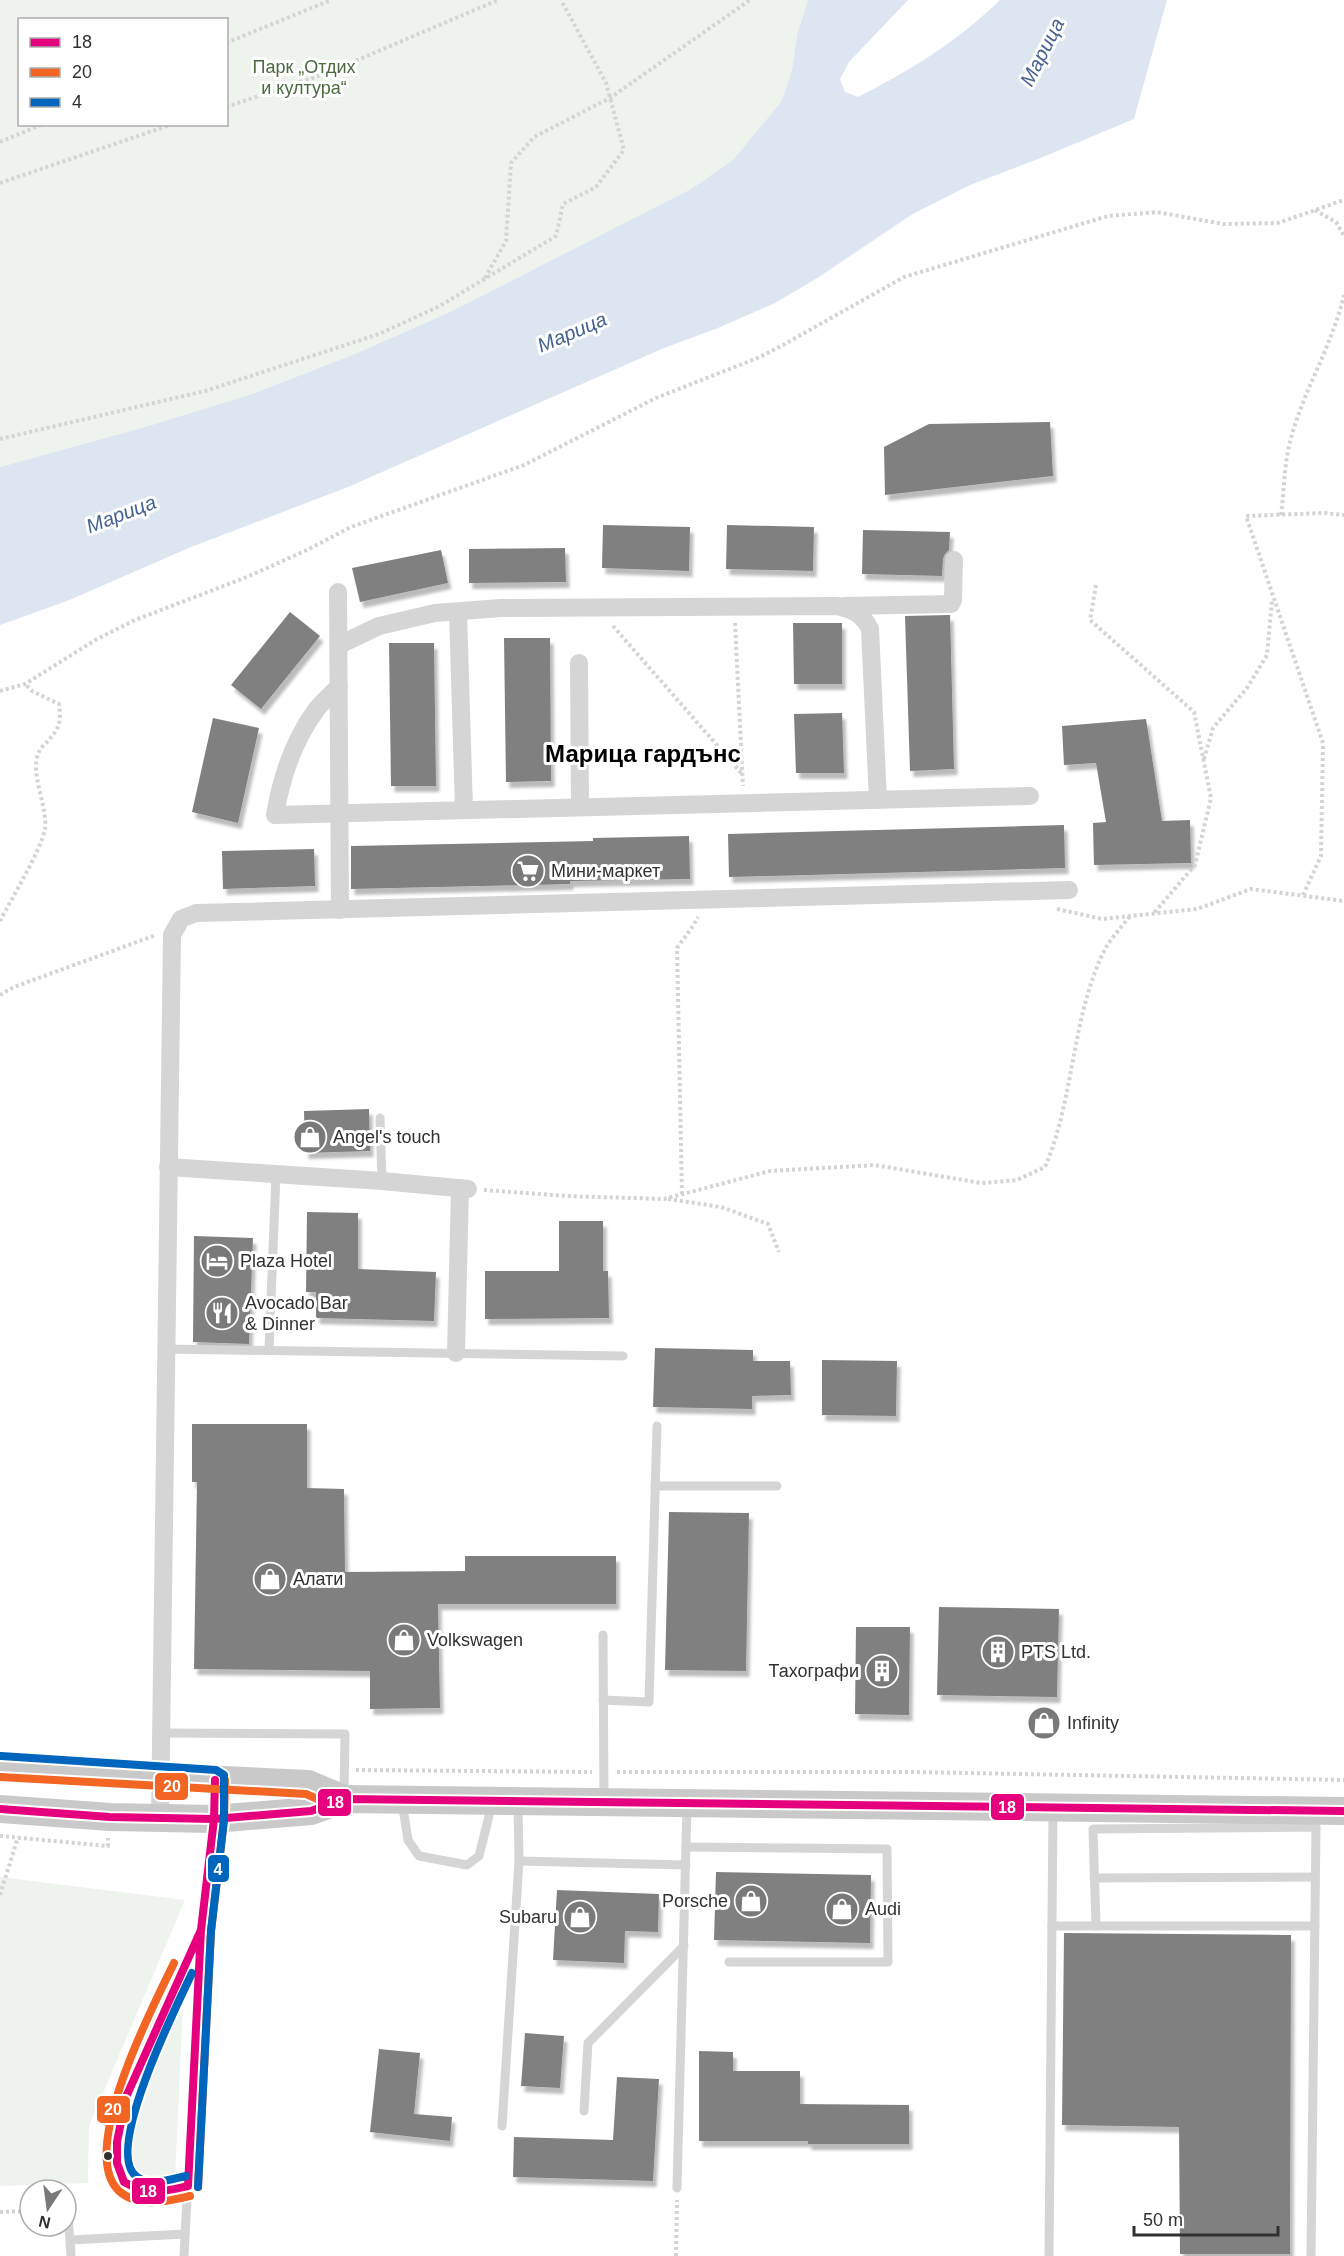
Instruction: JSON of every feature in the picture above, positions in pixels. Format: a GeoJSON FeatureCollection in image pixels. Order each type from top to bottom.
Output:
{"type":"FeatureCollection","features":[{"type":"Feature","properties":{"kind":"main road"},"geometry":{"type":"LineString","coordinates":[[0,1766],[308,1784],[344,1799]]}},
{"type":"Feature","properties":{"kind":"main road"},"geometry":{"type":"LineString","coordinates":[[0,1809],[110,1817],[214,1819],[311,1811],[344,1799],[402,1799],[1344,1811]]}},
{"type":"Feature","properties":{"kind":"street"},"geometry":{"type":"LineString","coordinates":[[339,645],[379,626],[435,613],[501,608],[951,604],[954,560]]}},
{"type":"Feature","properties":{"kind":"street"},"geometry":{"type":"LineString","coordinates":[[338,592],[340,910]]}},
{"type":"Feature","properties":{"kind":"street"},"geometry":{"type":"LineString","coordinates":[[837,606],[855,611],[865,619],[870,629],[878,800]]}},
{"type":"Feature","properties":{"kind":"street"},"geometry":{"type":"LineString","coordinates":[[458,612],[464,810]]}},
{"type":"Feature","properties":{"kind":"street"},"geometry":{"type":"LineString","coordinates":[[579,663],[580,807]]}},
{"type":"Feature","properties":{"kind":"street"},"geometry":{"type":"LineString","coordinates":[[339,686],[316,710],[291,756],[279,790],[275,815],[1030,796]]}},
{"type":"Feature","properties":{"kind":"street"},"geometry":{"type":"LineString","coordinates":[[160,1818],[172,935],[181,919],[196,913],[1068,890]]}},
{"type":"Feature","properties":{"kind":"street"},"geometry":{"type":"LineString","coordinates":[[168,1167],[382,1181],[464,1189],[456,1353]]}},
{"type":"Feature","properties":{"kind":"lane"},"geometry":{"type":"LineString","coordinates":[[380,1118],[382,1181]]}},
{"type":"Feature","properties":{"kind":"lane"},"geometry":{"type":"LineString","coordinates":[[269,1350],[276,1174]]}},
{"type":"Feature","properties":{"kind":"lane"},"geometry":{"type":"LineString","coordinates":[[166,1348],[623,1356]]}},
{"type":"Feature","properties":{"kind":"lane"},"geometry":{"type":"LineString","coordinates":[[603,1700],[649,1702],[657,1426]]}},
{"type":"Feature","properties":{"kind":"lane"},"geometry":{"type":"LineString","coordinates":[[655,1486],[777,1486]]}},
{"type":"Feature","properties":{"kind":"lane"},"geometry":{"type":"LineString","coordinates":[[603,1635],[604,1802]]}},
{"type":"Feature","properties":{"kind":"lane"},"geometry":{"type":"LineString","coordinates":[[162,1733],[345,1734],[344,1799]]}},
{"type":"Feature","properties":{"kind":"lane"},"geometry":{"type":"LineString","coordinates":[[184,2256],[201,1930],[214,1819],[216,1780]]}},
{"type":"Feature","properties":{"kind":"lane"},"geometry":{"type":"LineString","coordinates":[[402,1799],[408,1840],[419,1856],[467,1865],[479,1856],[506,1801]]}},
{"type":"Feature","properties":{"kind":"lane"},"geometry":{"type":"LineString","coordinates":[[502,2126],[519,1861],[506,1801]]}},
{"type":"Feature","properties":{"kind":"lane"},"geometry":{"type":"LineString","coordinates":[[677,2188],[687,1803]]}},
{"type":"Feature","properties":{"kind":"lane"},"geometry":{"type":"LineString","coordinates":[[1049,2256],[1053,1808]]}},
{"type":"Feature","properties":{"kind":"lane"},"geometry":{"type":"LineString","coordinates":[[1096,1926],[1093,1829],[1316,1827],[1311,2256]]}},
{"type":"Feature","properties":{"kind":"lane"},"geometry":{"type":"LineString","coordinates":[[686,1847],[887,1849],[888,1962],[729,1962]]}},
{"type":"Feature","properties":{"kind":"lane"},"geometry":{"type":"LineString","coordinates":[[519,1861],[686,1865]]}},
{"type":"Feature","properties":{"kind":"lane"},"geometry":{"type":"LineString","coordinates":[[1094,1878],[1315,1877]]}},
{"type":"Feature","properties":{"kind":"lane"},"geometry":{"type":"LineString","coordinates":[[1052,1926],[1315,1926]]}},
{"type":"Feature","properties":{"kind":"lane"},"geometry":{"type":"LineString","coordinates":[[188,2186],[155,2193],[138,2190],[124,2182],[117,2163],[117,2142],[126,2097],[201,1930]]}},
{"type":"Feature","properties":{"kind":"lane"},"geometry":{"type":"LineString","coordinates":[[584,2111],[588,2043],[684,1946]]}},
{"type":"Feature","properties":{"kind":"lane"},"geometry":{"type":"LineString","coordinates":[[71,2256],[70,2240],[184,2234]]}},
{"type":"Feature","properties":{"kind":"path"},"geometry":{"type":"LineString","coordinates":[[228,42],[331,0]]}},
{"type":"Feature","properties":{"kind":"path"},"geometry":{"type":"LineString","coordinates":[[228,106],[327,73],[498,0]]}},
{"type":"Feature","properties":{"kind":"path"},"geometry":{"type":"LineString","coordinates":[[0,439],[204,391],[379,334],[438,307],[556,236],[563,204],[596,187],[624,150],[606,83],[561,0]]}},
{"type":"Feature","properties":{"kind":"path"},"geometry":{"type":"LineString","coordinates":[[484,279],[506,241],[511,163],[534,137],[610,98],[750,0]]}},
{"type":"Feature","properties":{"kind":"path"},"geometry":{"type":"LineString","coordinates":[[0,142],[38,126]]}},
{"type":"Feature","properties":{"kind":"path"},"geometry":{"type":"LineString","coordinates":[[0,183],[167,126]]}},
{"type":"Feature","properties":{"kind":"path"},"geometry":{"type":"LineString","coordinates":[[0,691],[25,684],[97,639],[135,620],[247,577],[351,527],[524,465],[656,398],[760,357],[904,276],[1027,242],[1108,216],[1157,212],[1223,224],[1278,223],[1344,200]]}},
{"type":"Feature","properties":{"kind":"path"},"geometry":{"type":"LineString","coordinates":[[1315,210],[1336,222],[1344,236]]}},
{"type":"Feature","properties":{"kind":"path"},"geometry":{"type":"LineString","coordinates":[[1281,515],[1289,447],[1310,385],[1341,310],[1344,295]]}},
{"type":"Feature","properties":{"kind":"path"},"geometry":{"type":"LineString","coordinates":[[1303,895],[1321,856],[1323,743],[1246,516],[1324,513],[1344,515]]}},
{"type":"Feature","properties":{"kind":"path"},"geometry":{"type":"LineString","coordinates":[[1096,585],[1090,620],[1194,712],[1211,798],[1195,865],[1154,914]]}},
{"type":"Feature","properties":{"kind":"path"},"geometry":{"type":"LineString","coordinates":[[1204,760],[1213,728],[1247,688],[1267,655],[1272,598]]}},
{"type":"Feature","properties":{"kind":"path"},"geometry":{"type":"LineString","coordinates":[[734,607],[744,803]]}},
{"type":"Feature","properties":{"kind":"path"},"geometry":{"type":"LineString","coordinates":[[598,608],[743,774]]}},
{"type":"Feature","properties":{"kind":"path"},"geometry":{"type":"LineString","coordinates":[[0,921],[45,829],[36,771],[38,752],[56,731],[61,721],[59,704],[32,691],[25,684]]}},
{"type":"Feature","properties":{"kind":"path"},"geometry":{"type":"LineString","coordinates":[[1032,891],[1058,910],[1102,919],[1197,909],[1251,889],[1344,901]]}},
{"type":"Feature","properties":{"kind":"path"},"geometry":{"type":"LineString","coordinates":[[682,1194],[677,948],[693,926],[706,900]]}},
{"type":"Feature","properties":{"kind":"path"},"geometry":{"type":"LineString","coordinates":[[664,1199],[770,1172],[874,1165],[981,1183],[1017,1180],[1045,1167],[1056,1141],[1084,1006],[1106,948],[1130,916]]}},
{"type":"Feature","properties":{"kind":"path"},"geometry":{"type":"LineString","coordinates":[[0,995],[14,987],[152,935],[172,935]]}},
{"type":"Feature","properties":{"kind":"path"},"geometry":{"type":"LineString","coordinates":[[464,1189],[567,1196],[664,1199],[721,1207],[768,1224],[779,1252]]}},
{"type":"Feature","properties":{"kind":"path"},"geometry":{"type":"LineString","coordinates":[[0,1895],[18,1838]]}},
{"type":"Feature","properties":{"kind":"path"},"geometry":{"type":"LineString","coordinates":[[676,2256],[677,2188]]}},
{"type":"Feature","properties":{"kind":"path"},"geometry":{"type":"LineString","coordinates":[[0,2212],[18,2211]]}},
{"type":"Feature","properties":{"kind":"green space","name":"Парк „Отдих и култура“"},"geometry":{"type":"Polygon","coordinates":[[[0,0],[808,0],[797,35],[792,71],[781,102],[733,160],[691,189],[452,311],[355,354],[252,394],[145,427],[0,467],[0,0]]]}},
{"type":"Feature","properties":{"kind":"green space"},"geometry":{"type":"Polygon","coordinates":[[[0,1877],[185,1900],[89,2126],[88,2183],[78,2183],[78,2178],[18,2178],[18,2185],[0,2186],[0,1877]]]}},
{"type":"Feature","properties":{"kind":"green space"},"geometry":{"type":"Polygon","coordinates":[[[174,2003],[183,2005],[175,2178],[155,2182],[138,2177],[126,2163],[126,2138],[134,2096],[174,2003]]]}},
{"type":"Feature","properties":{"kind":"water","name":"Марица"},"geometry":{"type":"Polygon","coordinates":[[[808,0],[908,0],[849,62],[840,79],[845,92],[858,97],[933,54],[1000,0],[1167,0],[1134,119],[970,185],[911,215],[819,277],[775,303],[664,348],[348,487],[191,547],[67,601],[0,625],[0,467],[145,427],[252,394],[355,354],[452,311],[691,189],[733,160],[781,102],[792,71],[797,35],[808,0]]]}},
{"type":"Feature","properties":{"kind":"building"},"geometry":{"type":"Polygon","coordinates":[[[1050,422],[1053,476],[885,495],[884,447],[929,424],[1050,422]]]}},
{"type":"Feature","properties":{"kind":"building"},"geometry":{"type":"Polygon","coordinates":[[[603,525],[690,527],[689,571],[602,568],[603,525]]]}},
{"type":"Feature","properties":{"kind":"building"},"geometry":{"type":"Polygon","coordinates":[[[727,525],[814,527],[813,571],[726,569],[727,525]]]}},
{"type":"Feature","properties":{"kind":"building"},"geometry":{"type":"Polygon","coordinates":[[[863,530],[950,532],[949,550],[943,559],[942,576],[862,574],[863,530]]]}},
{"type":"Feature","properties":{"kind":"building"},"geometry":{"type":"Polygon","coordinates":[[[565,548],[566,582],[469,583],[469,549],[565,548]]]}},
{"type":"Feature","properties":{"kind":"building"},"geometry":{"type":"Polygon","coordinates":[[[441,550],[448,583],[360,602],[352,568],[441,550]]]}},
{"type":"Feature","properties":{"kind":"building"},"geometry":{"type":"Polygon","coordinates":[[[290,612],[320,636],[261,709],[231,685],[290,612]]]}},
{"type":"Feature","properties":{"kind":"building"},"geometry":{"type":"Polygon","coordinates":[[[950,615],[954,769],[910,771],[905,616],[950,615]]]}},
{"type":"Feature","properties":{"kind":"building"},"geometry":{"type":"Polygon","coordinates":[[[793,623],[842,623],[842,684],[794,684],[793,623]]]}},
{"type":"Feature","properties":{"kind":"building"},"geometry":{"type":"Polygon","coordinates":[[[504,638],[550,638],[551,781],[506,782],[504,638]]]}},
{"type":"Feature","properties":{"kind":"building"},"geometry":{"type":"Polygon","coordinates":[[[389,643],[434,643],[436,786],[391,786],[389,643]]]}},
{"type":"Feature","properties":{"kind":"building"},"geometry":{"type":"Polygon","coordinates":[[[842,713],[844,773],[796,773],[794,714],[842,713]]]}},
{"type":"Feature","properties":{"kind":"building"},"geometry":{"type":"Polygon","coordinates":[[[213,718],[259,728],[238,823],[192,812],[213,718]]]}},
{"type":"Feature","properties":{"kind":"building"},"geometry":{"type":"Polygon","coordinates":[[[1146,719],[1162,821],[1190,820],[1191,863],[1094,865],[1093,823],[1106,822],[1096,763],[1064,765],[1062,726],[1146,719]]]}},
{"type":"Feature","properties":{"kind":"building"},"geometry":{"type":"Polygon","coordinates":[[[1064,825],[1065,868],[729,877],[728,834],[1064,825]]]}},
{"type":"Feature","properties":{"kind":"building"},"geometry":{"type":"Polygon","coordinates":[[[689,836],[690,879],[351,889],[351,846],[593,841],[593,838],[689,836]]]}},
{"type":"Feature","properties":{"kind":"building"},"geometry":{"type":"Polygon","coordinates":[[[314,849],[315,886],[223,889],[222,851],[314,849]]]}},
{"type":"Feature","properties":{"kind":"building"},"geometry":{"type":"Polygon","coordinates":[[[369,1109],[370,1151],[305,1153],[304,1111],[369,1109]]]}},
{"type":"Feature","properties":{"kind":"building"},"geometry":{"type":"Polygon","coordinates":[[[307,1212],[358,1213],[358,1269],[436,1272],[434,1321],[316,1318],[316,1292],[306,1292],[307,1212]]]}},
{"type":"Feature","properties":{"kind":"building"},"geometry":{"type":"Polygon","coordinates":[[[559,1221],[603,1221],[603,1271],[608,1271],[609,1318],[485,1319],[485,1271],[559,1271],[559,1221]]]}},
{"type":"Feature","properties":{"kind":"building","name":"Avocado Bar & Dinner"},"geometry":{"type":"Polygon","coordinates":[[[194,1236],[253,1238],[249,1344],[193,1342],[194,1236]]]}},
{"type":"Feature","properties":{"kind":"building"},"geometry":{"type":"Polygon","coordinates":[[[655,1348],[753,1350],[753,1361],[790,1361],[791,1395],[752,1396],[752,1409],[653,1407],[655,1348]]]}},
{"type":"Feature","properties":{"kind":"building"},"geometry":{"type":"Polygon","coordinates":[[[822,1360],[897,1361],[896,1416],[822,1415],[822,1360]]]}},
{"type":"Feature","properties":{"kind":"building"},"geometry":{"type":"Polygon","coordinates":[[[192,1424],[307,1424],[307,1488],[344,1489],[345,1572],[465,1571],[465,1556],[616,1556],[616,1604],[438,1604],[440,1708],[370,1709],[370,1671],[194,1669],[197,1482],[192,1482],[192,1424]]]}},
{"type":"Feature","properties":{"kind":"building"},"geometry":{"type":"Polygon","coordinates":[[[669,1512],[749,1513],[746,1671],[665,1670],[669,1512]]]}},
{"type":"Feature","properties":{"kind":"building","name":"PTS Ltd."},"geometry":{"type":"Polygon","coordinates":[[[939,1607],[1059,1609],[1057,1697],[937,1695],[939,1607]]]}},
{"type":"Feature","properties":{"kind":"building","name":"Тахографи"},"geometry":{"type":"Polygon","coordinates":[[[856,1627],[910,1627],[909,1715],[855,1714],[856,1627]]]}},
{"type":"Feature","properties":{"kind":"building"},"geometry":{"type":"Polygon","coordinates":[[[716,1872],[871,1875],[870,1943],[714,1940],[716,1872]]]}},
{"type":"Feature","properties":{"kind":"building"},"geometry":{"type":"Polygon","coordinates":[[[557,1890],[659,1894],[658,1932],[625,1931],[624,1963],[553,1960],[557,1890]]]}},
{"type":"Feature","properties":{"kind":"building"},"geometry":{"type":"Polygon","coordinates":[[[1064,1933],[1291,1935],[1290,2254],[1180,2254],[1179,2127],[1062,2125],[1064,1933]]]}},
{"type":"Feature","properties":{"kind":"building"},"geometry":{"type":"Polygon","coordinates":[[[525,2033],[564,2036],[560,2088],[521,2086],[525,2033]]]}},
{"type":"Feature","properties":{"kind":"building"},"geometry":{"type":"Polygon","coordinates":[[[379,2049],[420,2053],[414,2114],[452,2117],[450,2141],[370,2132],[379,2049]]]}},
{"type":"Feature","properties":{"kind":"building"},"geometry":{"type":"Polygon","coordinates":[[[699,2051],[733,2052],[733,2071],[800,2071],[800,2104],[909,2105],[909,2144],[699,2141],[699,2051]]]}},
{"type":"Feature","properties":{"kind":"building"},"geometry":{"type":"Polygon","coordinates":[[[617,2077],[659,2079],[653,2181],[513,2177],[514,2137],[613,2140],[617,2077]]]}},
{"type":"Feature","properties":{"kind":"transit line","name":"4"},"geometry":{"type":"LineString","coordinates":[[1,1756],[216,1770],[224,1775],[224,1820],[211,1931],[198,2187]]}},
{"type":"Feature","properties":{"kind":"transit line","name":"20"},"geometry":{"type":"LineString","coordinates":[[0,1777],[306,1794],[340,1809]]}},
{"type":"Feature","properties":{"kind":"transit line","name":"18"},"geometry":{"type":"LineString","coordinates":[[201,1930],[214,1819],[215,1780]]}},
{"type":"Feature","properties":{"kind":"transit line","name":"20"},"geometry":{"type":"LineString","coordinates":[[198,2187],[211,1931],[224,1820],[225,1780]]}},
{"type":"Feature","properties":{"kind":"transit line","name":"18"},"geometry":{"type":"LineString","coordinates":[[0,1809],[110,1817],[214,1819],[311,1811],[344,1799],[1344,1811]]}},
{"type":"Feature","properties":{"kind":"transit line","name":"18"},"geometry":{"type":"LineString","coordinates":[[201,1930],[188,2186],[148,2191],[124,2182],[117,2163],[117,2142],[126,2097],[201,1930]]}},
{"type":"Feature","properties":{"kind":"transit line","name":"20"},"geometry":{"type":"LineString","coordinates":[[174,1963],[136,2044],[123,2078],[112,2113],[107,2145],[108,2172],[119,2191],[135,2200],[154,2202],[190,2196]]}},
{"type":"Feature","properties":{"kind":"transit line","name":"4"},"geometry":{"type":"LineString","coordinates":[[186,2176],[155,2182],[137,2177],[129,2163],[129,2139],[135,2110],[146,2077],[192,1973]]}},
{"type":"Feature","properties":{"kind":"place","name":"Мини-маркет"},"geometry":{"type":"Point","coordinates":[528,871]}},
{"type":"Feature","properties":{"kind":"place","name":"Angel's touch"},"geometry":{"type":"Point","coordinates":[310,1137]}},
{"type":"Feature","properties":{"kind":"place","name":"Plaza Hotel"},"geometry":{"type":"Point","coordinates":[217,1261]}},
{"type":"Feature","properties":{"kind":"place","name":"Avocado Bar & Dinner"},"geometry":{"type":"Point","coordinates":[222,1313]}},
{"type":"Feature","properties":{"kind":"place","name":"Алати"},"geometry":{"type":"Point","coordinates":[270,1579]}},
{"type":"Feature","properties":{"kind":"place","name":"Volkswagen"},"geometry":{"type":"Point","coordinates":[404,1640]}},
{"type":"Feature","properties":{"kind":"place","name":"PTS Ltd."},"geometry":{"type":"Point","coordinates":[998,1652]}},
{"type":"Feature","properties":{"kind":"place","name":"Тахографи"},"geometry":{"type":"Point","coordinates":[882,1671]}},
{"type":"Feature","properties":{"kind":"place","name":"Infinity"},"geometry":{"type":"Point","coordinates":[1044,1723]}},
{"type":"Feature","properties":{"kind":"place","name":"Porsche"},"geometry":{"type":"Point","coordinates":[751,1901]}},
{"type":"Feature","properties":{"kind":"place","name":"Audi"},"geometry":{"type":"Point","coordinates":[842,1909]}},
{"type":"Feature","properties":{"kind":"place","name":"Subaru"},"geometry":{"type":"Point","coordinates":[580,1917]}},
{"type":"Feature","properties":{"kind":"district","name":"Марица гардънс"},"geometry":{"type":"Point","coordinates":[643,754]}}]}
